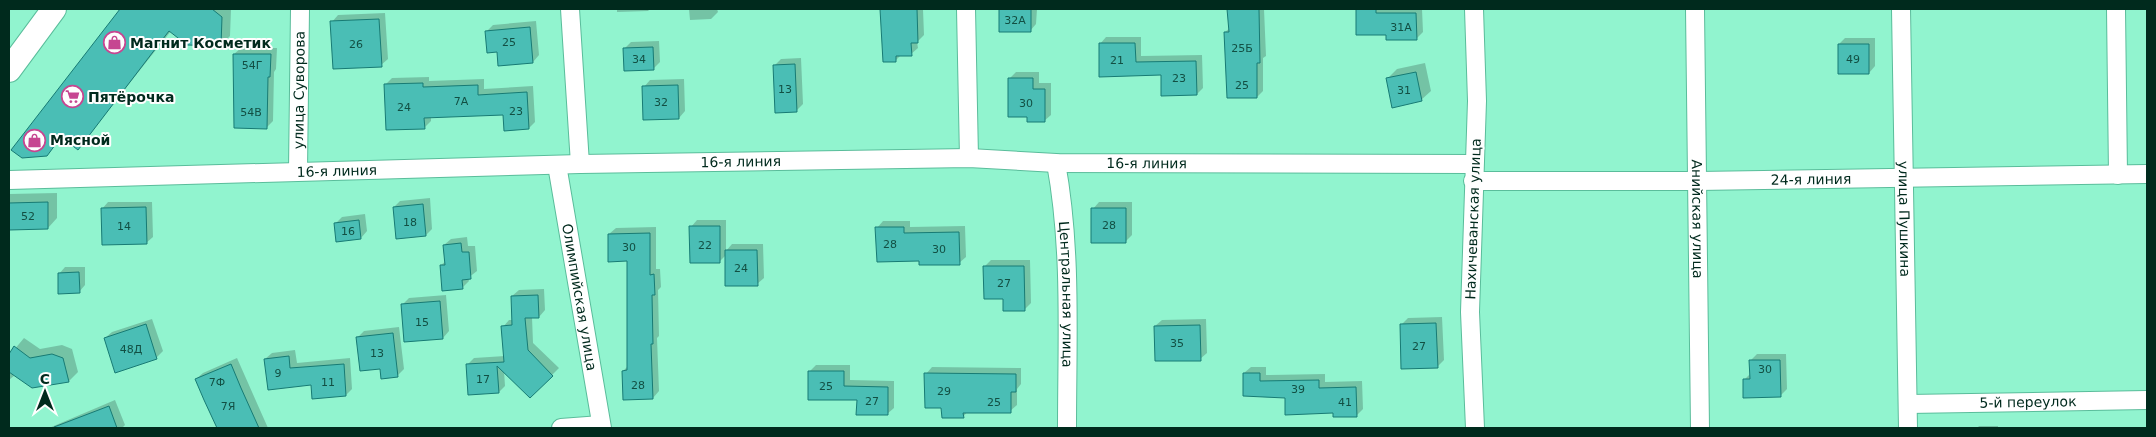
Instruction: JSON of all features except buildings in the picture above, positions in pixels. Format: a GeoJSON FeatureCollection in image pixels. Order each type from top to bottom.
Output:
{"type":"FeatureCollection","features":[{"type":"Feature","properties":{"kind":"street"},"geometry":{"type":"LineString","coordinates":[[9,70],[54,9]]}},
{"type":"Feature","properties":{"kind":"street","name":"улица Суворова"},"geometry":{"type":"LineString","coordinates":[[298,171],[300,9]]}},
{"type":"Feature","properties":{"kind":"street"},"geometry":{"type":"LineString","coordinates":[[570,9],[580,164]]}},
{"type":"Feature","properties":{"kind":"street"},"geometry":{"type":"LineString","coordinates":[[966,9],[970,158]]}},
{"type":"Feature","properties":{"kind":"street","name":"Нахичеванская улица"},"geometry":{"type":"LineString","coordinates":[[1474,9],[1477,102],[1470,312],[1475,428]]}},
{"type":"Feature","properties":{"kind":"street","name":"Анийская улица"},"geometry":{"type":"LineString","coordinates":[[1694,9],[1698,181],[1700,428]]}},
{"type":"Feature","properties":{"kind":"street","name":"улица Пушкина"},"geometry":{"type":"LineString","coordinates":[[1901,9],[1908,428]]}},
{"type":"Feature","properties":{"kind":"street"},"geometry":{"type":"LineString","coordinates":[[2116,9],[2118,175]]}},
{"type":"Feature","properties":{"kind":"street","name":"16-я линия"},"geometry":{"type":"LineString","coordinates":[[9,180],[580,164],[970,158],[1056,163],[1474,173]]}},
{"type":"Feature","properties":{"kind":"street","name":"Центральная улица"},"geometry":{"type":"LineString","coordinates":[[1056,163],[1063,202],[1066,247],[1067,428]]}},
{"type":"Feature","properties":{"kind":"street","name":"Олимпийская улица"},"geometry":{"type":"LineString","coordinates":[[557,165],[601,427]]}},
{"type":"Feature","properties":{"kind":"street","name":"24-я линия"},"geometry":{"type":"LineString","coordinates":[[1474,173],[1698,181],[2147,174]]}},
{"type":"Feature","properties":{"kind":"street","name":"5-й переулок"},"geometry":{"type":"LineString","coordinates":[[1908,404],[2147,400]]}},
{"type":"Feature","properties":{"kind":"street"},"geometry":{"type":"LineString","coordinates":[[561,428],[601,427]]}},
{"type":"Feature","properties":{"kind":"place","name":"Магнит Косметик"},"geometry":{"type":"Point","coordinates":[114,43]}},
{"type":"Feature","properties":{"kind":"place","name":"Пятёрочка"},"geometry":{"type":"Point","coordinates":[72,97]}},
{"type":"Feature","properties":{"kind":"place","name":"Мясной"},"geometry":{"type":"Point","coordinates":[34,140]}}]}
